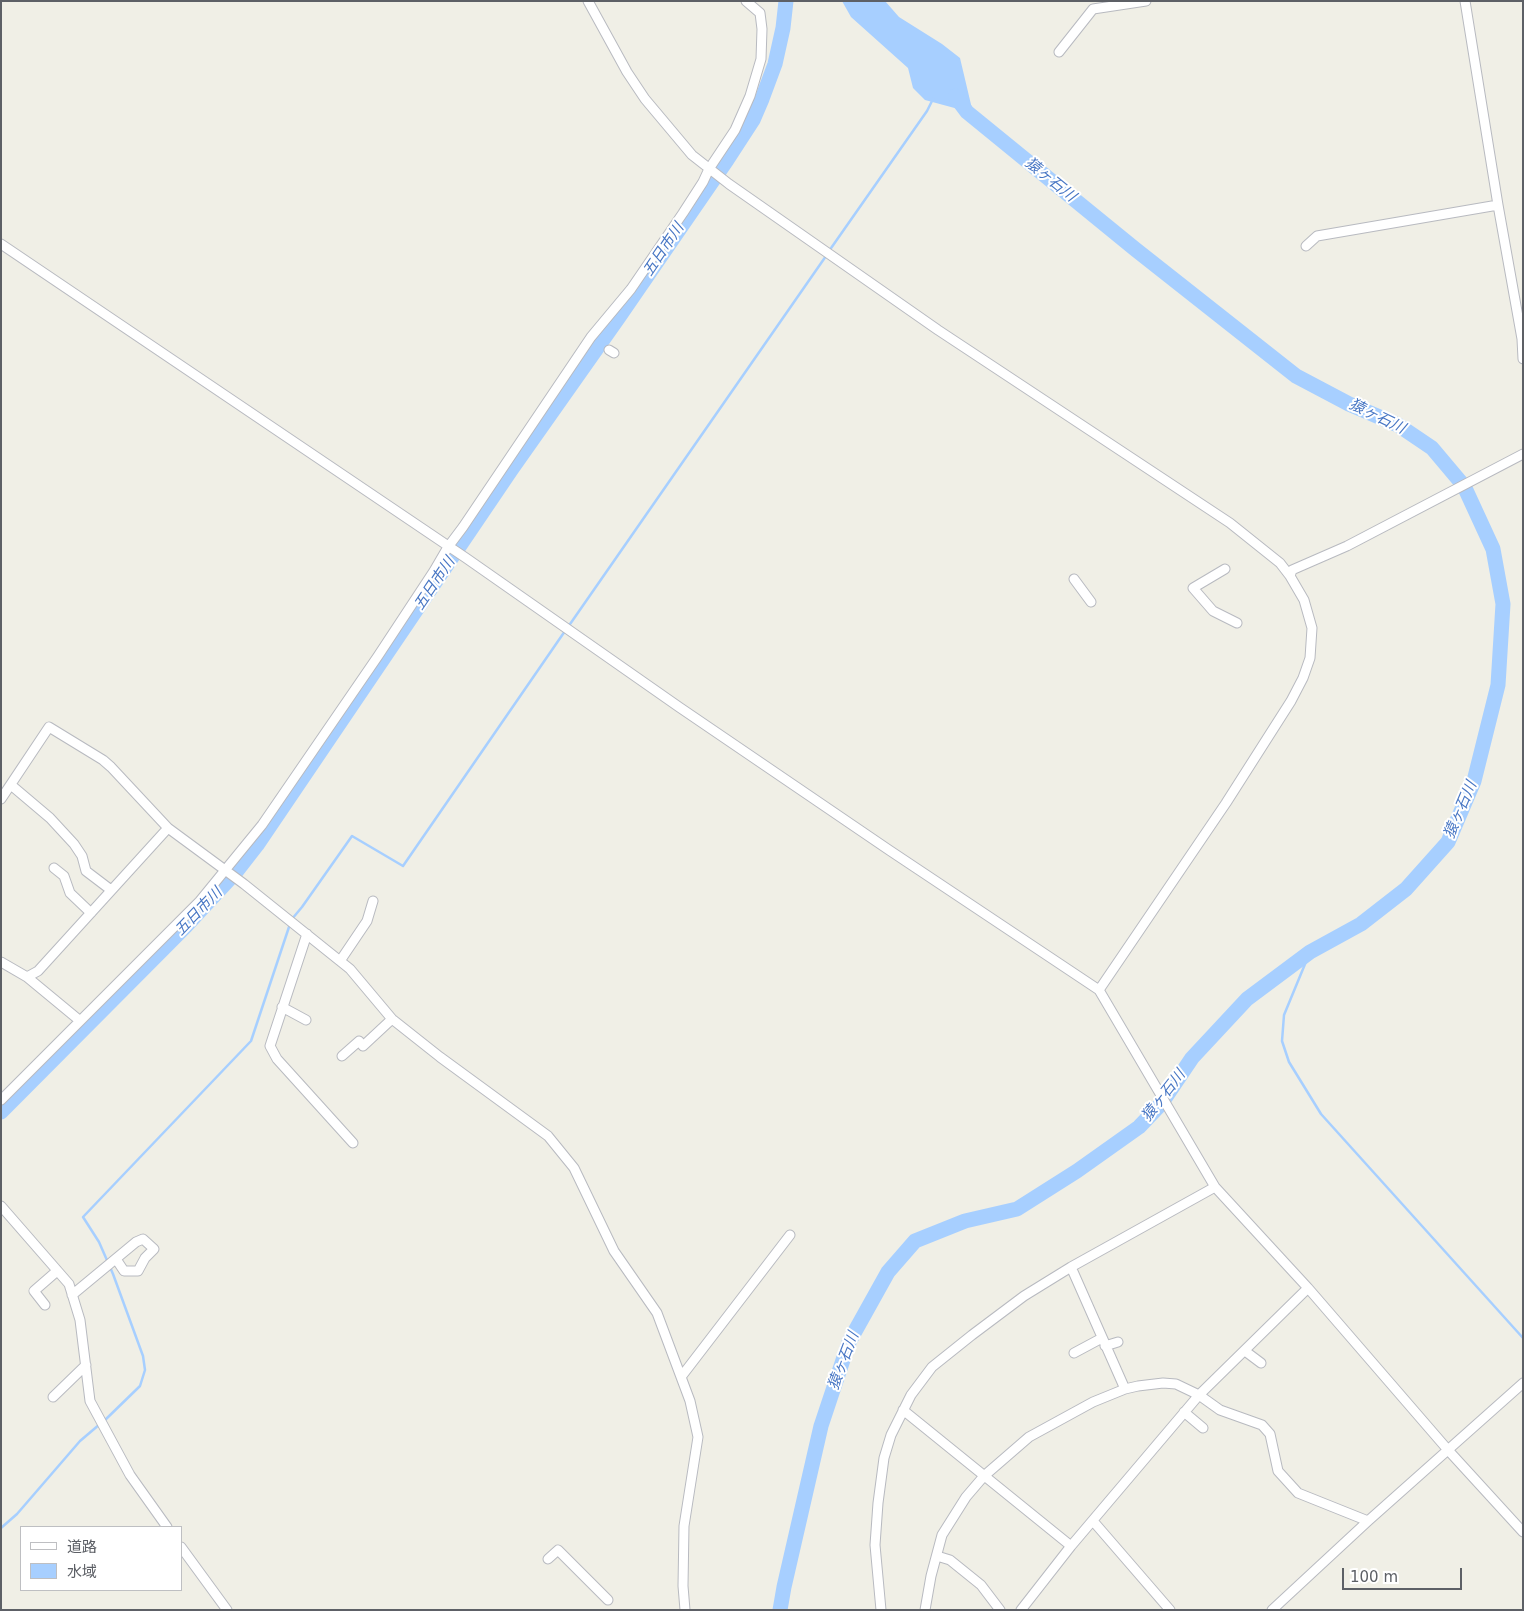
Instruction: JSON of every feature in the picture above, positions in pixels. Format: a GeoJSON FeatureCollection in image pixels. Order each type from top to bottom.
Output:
{"type":"FeatureCollection","features":[{"type":"Feature","properties":{"kind":"street"},"geometry":{"type":"LineString","coordinates":[[588,1],[645,98],[692,155],[729,184],[938,330],[1230,523],[1280,563],[1304,600],[1312,628],[1310,658],[1303,678],[1291,701],[1226,803],[1100,990]]}},
{"type":"Feature","properties":{"kind":"street"},"geometry":{"type":"LineString","coordinates":[[1,1100],[199,902],[262,825],[378,656],[591,337],[631,289],[688,205],[735,130],[750,96],[761,59],[762,29],[760,13],[746,1]]}},
{"type":"Feature","properties":{"kind":"street"},"geometry":{"type":"LineString","coordinates":[[1059,52],[1093,9],[1146,1]]}},
{"type":"Feature","properties":{"kind":"street"},"geometry":{"type":"LineString","coordinates":[[1465,1],[1522,339],[1523,359]]}},
{"type":"Feature","properties":{"kind":"street"},"geometry":{"type":"LineString","coordinates":[[1306,246],[1317,236],[1498,205]]}},
{"type":"Feature","properties":{"kind":"street"},"geometry":{"type":"LineString","coordinates":[[1,244],[466,558],[679,707],[1100,990],[1215,1187],[1308,1288],[1448,1450],[1523,1532]]}},
{"type":"Feature","properties":{"kind":"street"},"geometry":{"type":"LineString","coordinates":[[1290,576],[1292,570],[1348,546],[1523,454]]}},
{"type":"Feature","properties":{"kind":"street"},"geometry":{"type":"LineString","coordinates":[[1225,569],[1193,588],[1213,611],[1237,623]]}},
{"type":"Feature","properties":{"kind":"street"},"geometry":{"type":"LineString","coordinates":[[1074,579],[1091,602]]}},
{"type":"Feature","properties":{"kind":"street"},"geometry":{"type":"LineString","coordinates":[[1,799],[49,727],[103,760],[168,828],[244,884],[350,969],[392,1019],[440,1057],[548,1136],[574,1168],[614,1251],[657,1313],[690,1401],[698,1437],[684,1526],[683,1586],[685,1610]]}},
{"type":"Feature","properties":{"kind":"street"},"geometry":{"type":"LineString","coordinates":[[11,785],[56,825],[74,844],[82,856],[86,871],[111,890]]}},
{"type":"Feature","properties":{"kind":"street"},"geometry":{"type":"LineString","coordinates":[[26,977],[38,970],[168,828]]}},
{"type":"Feature","properties":{"kind":"street"},"geometry":{"type":"LineString","coordinates":[[54,868],[64,876],[70,893],[91,913]]}},
{"type":"Feature","properties":{"kind":"street"},"geometry":{"type":"LineString","coordinates":[[340,961],[368,921],[373,901]]}},
{"type":"Feature","properties":{"kind":"street"},"geometry":{"type":"LineString","coordinates":[[307,934],[270,1046],[277,1059],[353,1143]]}},
{"type":"Feature","properties":{"kind":"street"},"geometry":{"type":"LineString","coordinates":[[1,962],[26,977],[79,1020]]}},
{"type":"Feature","properties":{"kind":"street"},"geometry":{"type":"LineString","coordinates":[[282,1007],[306,1020]]}},
{"type":"Feature","properties":{"kind":"street"},"geometry":{"type":"LineString","coordinates":[[342,1056],[359,1041],[363,1046],[392,1019]]}},
{"type":"Feature","properties":{"kind":"street"},"geometry":{"type":"LineString","coordinates":[[881,1610],[875,1546],[884,1458],[891,1435],[910,1395],[932,1367],[1024,1296],[1071,1267],[1215,1187]]}},
{"type":"Feature","properties":{"kind":"street"},"geometry":{"type":"LineString","coordinates":[[1,1206],[69,1284],[80,1320],[90,1401],[130,1475],[166,1526]]}},
{"type":"Feature","properties":{"kind":"street"},"geometry":{"type":"LineString","coordinates":[[681,1377],[790,1235]]}},
{"type":"Feature","properties":{"kind":"street"},"geometry":{"type":"LineString","coordinates":[[72,1295],[116,1259]]}},
{"type":"Feature","properties":{"kind":"street"},"geometry":{"type":"LineString","coordinates":[[1071,1267],[1125,1389]]}},
{"type":"Feature","properties":{"kind":"street"},"geometry":{"type":"LineString","coordinates":[[45,1305],[39,1300],[34,1291],[57,1271]]}},
{"type":"Feature","properties":{"kind":"street"},"geometry":{"type":"LineString","coordinates":[[1021,1610],[1070,1546],[1199,1395],[1308,1288]]}},
{"type":"Feature","properties":{"kind":"street"},"geometry":{"type":"LineString","coordinates":[[1074,1353],[1103,1342],[1118,1342]]}},
{"type":"Feature","properties":{"kind":"street"},"geometry":{"type":"LineString","coordinates":[[1245,1351],[1261,1363]]}},
{"type":"Feature","properties":{"kind":"street"},"geometry":{"type":"LineString","coordinates":[[53,1397],[86,1365]]}},
{"type":"Feature","properties":{"kind":"street"},"geometry":{"type":"LineString","coordinates":[[1272,1610],[1368,1521],[1523,1383]]}},
{"type":"Feature","properties":{"kind":"street"},"geometry":{"type":"LineString","coordinates":[[925,1610],[942,1535],[950,1520],[984,1476],[1029,1437],[1084,1407],[1125,1389],[1138,1386],[1176,1384],[1199,1395],[1220,1410],[1262,1425],[1270,1434],[1278,1471],[1298,1493],[1368,1521]]}},
{"type":"Feature","properties":{"kind":"street"},"geometry":{"type":"LineString","coordinates":[[903,1410],[1070,1546]]}},
{"type":"Feature","properties":{"kind":"street"},"geometry":{"type":"LineString","coordinates":[[1184,1412],[1203,1428]]}},
{"type":"Feature","properties":{"kind":"street"},"geometry":{"type":"LineString","coordinates":[[1093,1521],[1170,1610]]}},
{"type":"Feature","properties":{"kind":"street"},"geometry":{"type":"LineString","coordinates":[[182,1548],[227,1610]]}},
{"type":"Feature","properties":{"kind":"street"},"geometry":{"type":"LineString","coordinates":[[548,1559],[558,1550],[608,1600]]}},
{"type":"Feature","properties":{"kind":"street"},"geometry":{"type":"LineString","coordinates":[[937,1556],[950,1560],[981,1585],[1000,1610]]}},
{"type":"Feature","properties":{"kind":"water"},"geometry":{"type":"Polygon","coordinates":[[[842,1],[885,1],[899,17],[942,44],[960,58],[973,113],[925,100],[913,88],[908,68],[851,17],[842,1]]]}},
{"type":"Feature","properties":{"kind":"waterway","name":"五日市川"},"geometry":{"type":"LineString","coordinates":[[1,1112],[186,926],[236,872],[257,845],[511,470],[619,317],[753,120],[775,64],[783,28],[786,1]]}},
{"type":"Feature","properties":{"kind":"waterway","name":"猿ヶ石川"},"geometry":{"type":"LineString","coordinates":[[780,1610],[821,1426],[849,1342],[888,1272],[915,1241],[965,1221],[1017,1209],[1077,1171],[1139,1127],[1161,1104],[1192,1058],[1247,999],[1310,952],[1361,924],[1406,889],[1448,842],[1474,781],[1498,685],[1503,604],[1493,549],[1464,486],[1432,448],[1398,425],[1349,404],[1296,376],[1135,249],[967,112],[955,96]]}},
{"type":"Feature","properties":{"kind":"waterway"},"geometry":{"type":"LineString","coordinates":[[829,251],[927,111],[933,99]]}},
{"type":"Feature","properties":{"kind":"waterway"},"geometry":{"type":"LineString","coordinates":[[568,627],[826,256]]}},
{"type":"Feature","properties":{"kind":"waterway"},"geometry":{"type":"LineString","coordinates":[[292,919],[352,836],[403,866],[565,631]]}},
{"type":"Feature","properties":{"kind":"waterway"},"geometry":{"type":"LineString","coordinates":[[104,1421],[140,1386],[145,1370],[143,1356],[113,1274],[99,1242],[83,1217],[251,1041],[290,924]]}},
{"type":"Feature","properties":{"kind":"waterway"},"geometry":{"type":"LineString","coordinates":[[1310,952],[1284,1015],[1282,1041],[1289,1062],[1321,1114],[1523,1338]]}},
{"type":"Feature","properties":{"kind":"waterway"},"geometry":{"type":"LineString","coordinates":[[1,1528],[17,1514],[80,1441],[100,1424]]}}]}
